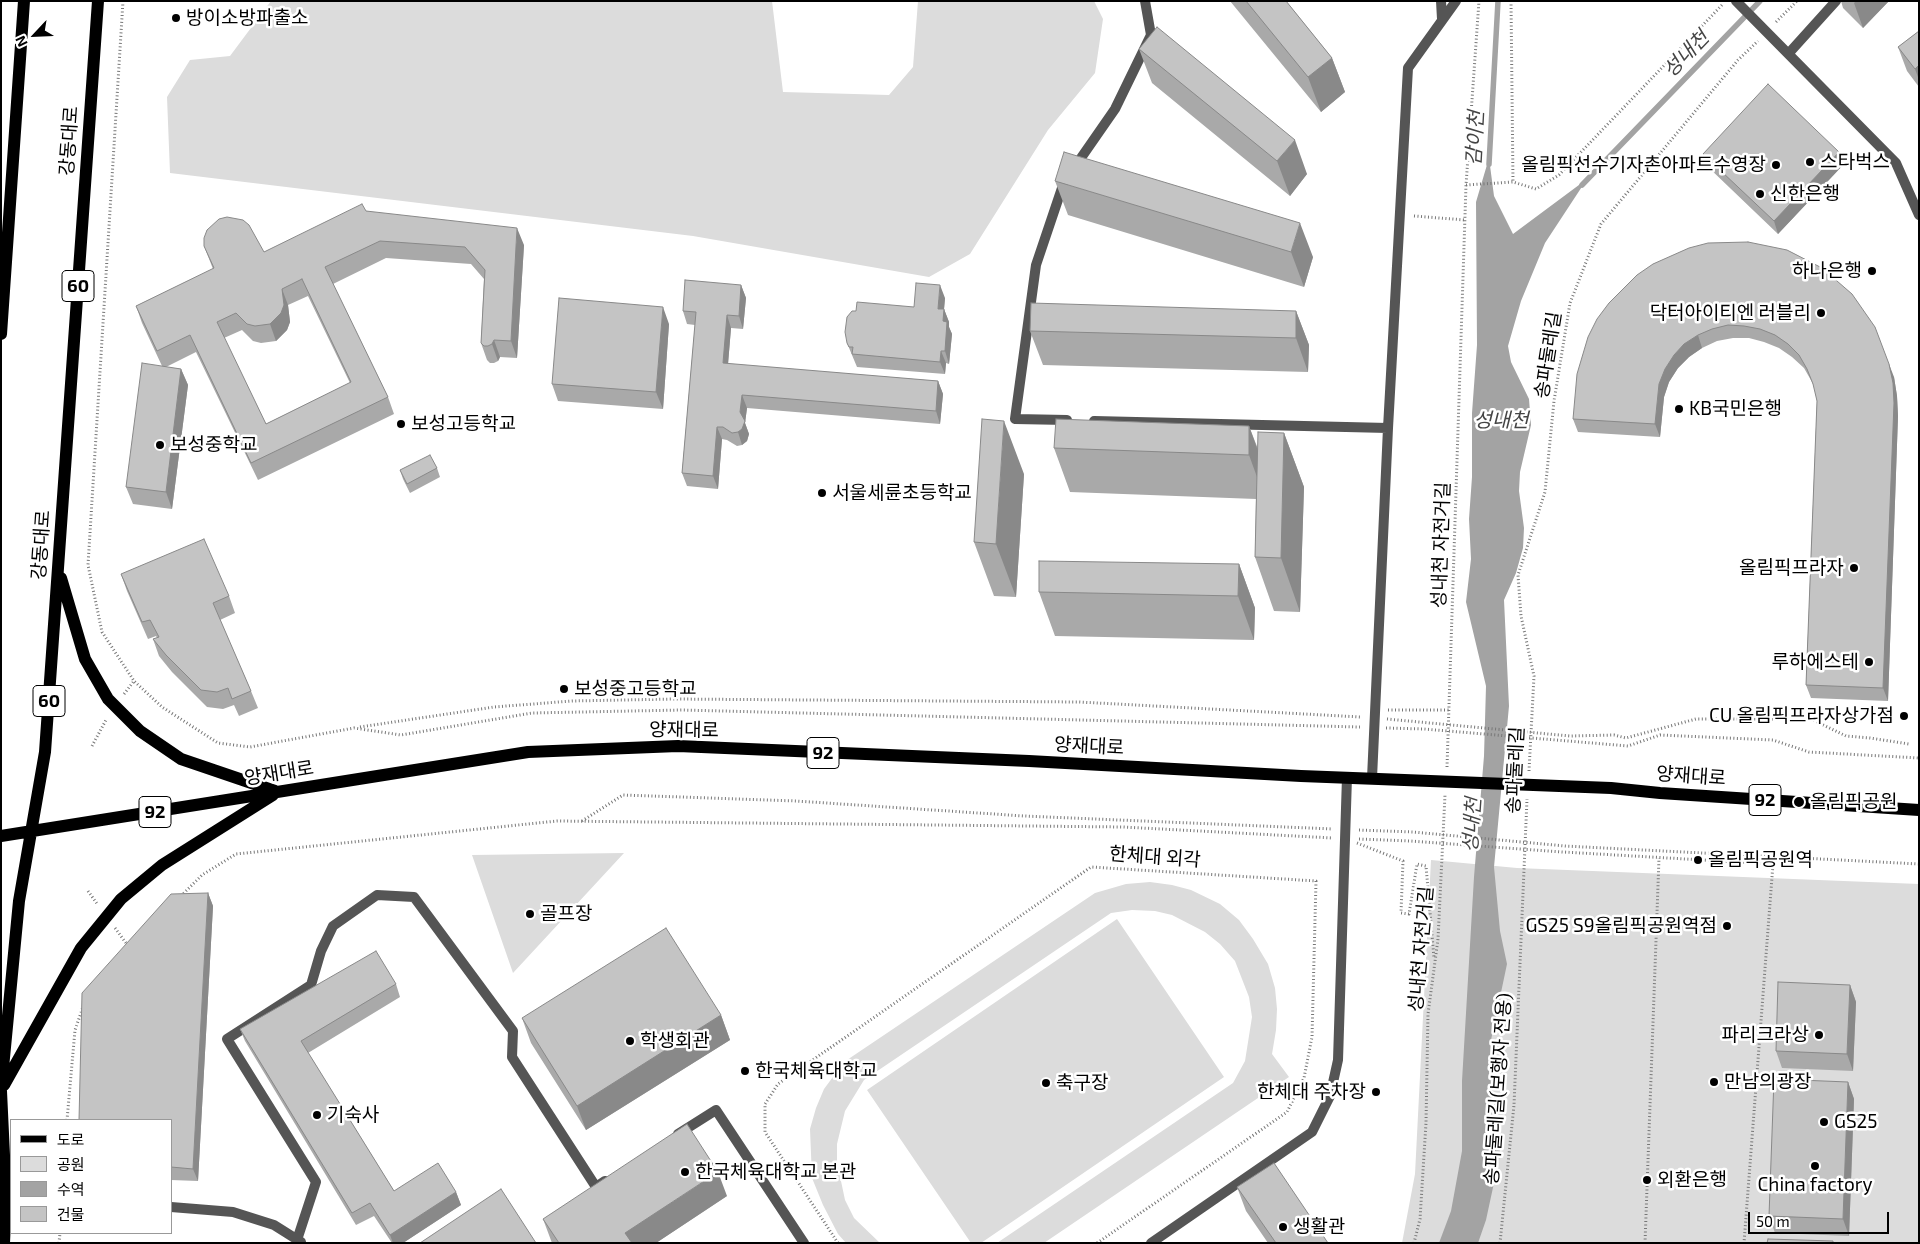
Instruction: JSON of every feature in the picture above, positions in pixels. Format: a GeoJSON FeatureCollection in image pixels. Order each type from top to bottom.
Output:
{"type":"FeatureCollection","features":[{"type":"Feature","properties":{"kind":"main road"},"geometry":{"type":"LineString","coordinates":[[1,334],[24,1]]}},
{"type":"Feature","properties":{"kind":"main road","name":"강동대로"},"geometry":{"type":"LineString","coordinates":[[4,1243],[9,1198],[1,1090],[19,901],[45,752],[98,1]]}},
{"type":"Feature","properties":{"kind":"main road"},"geometry":{"type":"LineString","coordinates":[[58,570],[85,658],[108,699],[140,731],[181,759],[277,792]]}},
{"type":"Feature","properties":{"kind":"main road","name":"양재대로"},"geometry":{"type":"LineString","coordinates":[[1,836],[528,752],[678,746],[1611,788],[1919,810]]}},
{"type":"Feature","properties":{"kind":"main road"},"geometry":{"type":"LineString","coordinates":[[1,1090],[81,948],[121,899],[162,865],[277,792]]}},
{"type":"Feature","properties":{"kind":"street"},"geometry":{"type":"LineString","coordinates":[[1145,1],[1151,35],[1115,109],[1063,183],[1036,265],[1015,419],[1388,428]]}},
{"type":"Feature","properties":{"kind":"street"},"geometry":{"type":"LineString","coordinates":[[1441,1],[1442,19]]}},
{"type":"Feature","properties":{"kind":"street"},"geometry":{"type":"LineString","coordinates":[[1372,778],[1388,428],[1408,68],[1456,1]]}},
{"type":"Feature","properties":{"kind":"street"},"geometry":{"type":"LineString","coordinates":[[1736,1],[1896,163],[1919,215]]}},
{"type":"Feature","properties":{"kind":"street"},"geometry":{"type":"LineString","coordinates":[[1789,53],[1836,1]]}},
{"type":"Feature","properties":{"kind":"street"},"geometry":{"type":"LineString","coordinates":[[1151,1243],[1312,1132],[1330,1096],[1338,1060],[1347,777]]}},
{"type":"Feature","properties":{"kind":"street"},"geometry":{"type":"LineString","coordinates":[[172,1208],[233,1212],[274,1225],[299,1241],[316,1182],[227,1039],[311,985],[321,951],[333,926],[378,896],[414,897],[514,1031],[512,1057],[596,1187],[612,1177]]}},
{"type":"Feature","properties":{"kind":"street"},"geometry":{"type":"LineString","coordinates":[[668,1141],[716,1110],[804,1243]]}},
{"type":"Feature","properties":{"kind":"path"},"geometry":{"type":"LineString","coordinates":[[123,1],[88,565],[102,632],[134,681],[162,707],[218,743],[250,747],[354,728],[494,707],[572,701],[674,699],[1080,702],[1375,714],[1450,710]]}},
{"type":"Feature","properties":{"kind":"path","name":"성내천 자전거길"},"geometry":{"type":"LineString","coordinates":[[1446,770],[1450,710],[1466,185],[1479,1]]}},
{"type":"Feature","properties":{"kind":"path"},"geometry":{"type":"LineString","coordinates":[[1510,1],[1513,182]]}},
{"type":"Feature","properties":{"kind":"path"},"geometry":{"type":"LineString","coordinates":[[1466,185],[1513,182],[1536,189],[1559,175],[1726,1]]}},
{"type":"Feature","properties":{"kind":"path"},"geometry":{"type":"LineString","coordinates":[[1771,27],[1797,1]]}},
{"type":"Feature","properties":{"kind":"path","name":"송파둘레길"},"geometry":{"type":"LineString","coordinates":[[1529,772],[1534,676],[1521,616],[1518,575],[1545,492],[1554,401],[1570,303],[1601,224],[1738,60],[1764,34]]}},
{"type":"Feature","properties":{"kind":"path"},"geometry":{"type":"LineString","coordinates":[[1400,214],[1465,220]]}},
{"type":"Feature","properties":{"kind":"path"},"geometry":{"type":"LineString","coordinates":[[354,728],[401,734],[532,713],[682,710],[1304,726]]}},
{"type":"Feature","properties":{"kind":"path"},"geometry":{"type":"LineString","coordinates":[[1375,714],[1425,722],[1570,736],[1614,735],[1626,738],[1696,720],[1811,720],[1846,736],[1909,744]]}},
{"type":"Feature","properties":{"kind":"path"},"geometry":{"type":"LineString","coordinates":[[1424,729],[1628,746],[1660,735],[1773,740],[1809,752],[1919,758]]}},
{"type":"Feature","properties":{"kind":"path","name":"성내천 자전거길"},"geometry":{"type":"LineString","coordinates":[[1414,1243],[1420,1219],[1426,1123],[1428,1014],[1438,939],[1446,790]]}},
{"type":"Feature","properties":{"kind":"path","name":"송파둘레길"},"geometry":{"type":"LineString","coordinates":[[1520,936],[1528,792]]}},
{"type":"Feature","properties":{"kind":"path"},"geometry":{"type":"LineString","coordinates":[[582,821],[622,795],[796,801],[1345,834],[1410,841],[1563,852],[1773,864],[1744,1243]]}},
{"type":"Feature","properties":{"kind":"path"},"geometry":{"type":"LineString","coordinates":[[176,902],[202,875],[236,854],[557,821],[1122,827],[1345,834],[1413,832],[1564,846],[1919,864]]}},
{"type":"Feature","properties":{"kind":"path"},"geometry":{"type":"LineString","coordinates":[[1345,834],[1403,861],[1401,913],[1409,914],[1417,864],[1426,866],[1435,963]]}},
{"type":"Feature","properties":{"kind":"path"},"geometry":{"type":"LineString","coordinates":[[1644,1243],[1659,858]]}},
{"type":"Feature","properties":{"kind":"path","name":"한체대 외각"},"geometry":{"type":"LineString","coordinates":[[838,1243],[765,1132],[766,1104],[778,1084],[1091,867],[1316,881],[1312,1037],[1304,1078],[1287,1112],[1097,1243]]}},
{"type":"Feature","properties":{"kind":"path","name":"송파둘레길(보행자 전용)"},"geometry":{"type":"LineString","coordinates":[[1500,1243],[1514,1105],[1520,936]]}},
{"type":"Feature","properties":{"kind":"path"},"geometry":{"type":"LineString","coordinates":[[123,954],[136,941]]}},
{"type":"Feature","properties":{"kind":"path"},"geometry":{"type":"LineString","coordinates":[[67,1119],[76,1027],[87,998]]}},
{"type":"Feature","properties":{"kind":"green space"},"geometry":{"type":"Polygon","coordinates":[[[271,1],[772,1],[783,92],[889,95],[913,67],[918,1],[1094,1],[1103,19],[1095,73],[1048,130],[970,254],[929,277],[693,236],[170,173],[167,97],[190,60],[230,56],[271,1]]]}},
{"type":"Feature","properties":{"kind":"green space","name":"골프장"},"geometry":{"type":"Polygon","coordinates":[[[624,853],[513,973],[472,855],[624,853]]]}},
{"type":"Feature","properties":{"kind":"green space","name":"만남의광장"},"geometry":{"type":"Polygon","coordinates":[[[1431,860],[1517,868],[1919,884],[1919,1243],[1402,1243],[1415,1174],[1431,860]]]}},
{"type":"Feature","properties":{"kind":"green space"},"geometry":{"type":"Polygon","coordinates":[[[1150,882],[1191,890],[1220,904],[1239,920],[1253,939],[1268,964],[1275,988],[1277,1009],[1272,1054],[1289,1077],[1044,1243],[997,1243],[1233,1083],[1245,1061],[1252,1017],[1249,997],[1235,961],[1220,944],[1205,932],[1172,915],[1155,911],[1132,910],[1111,913],[864,1080],[845,1111],[837,1144],[837,1162],[845,1200],[854,1218],[880,1243],[846,1243],[838,1234],[812,1178],[810,1129],[824,1089],[844,1062],[1095,893],[1126,884],[1150,882]]]}},
{"type":"Feature","properties":{"kind":"green space","name":"축구장"},"geometry":{"type":"Polygon","coordinates":[[[1117,919],[1224,1077],[981,1243],[971,1243],[867,1090],[1117,919]]]}},
{"type":"Feature","properties":{"kind":"water","name":"성내천"},"geometry":{"type":"Polygon","coordinates":[[[1489,158],[1494,196],[1513,234],[1587,179],[1545,243],[1521,301],[1508,346],[1511,362],[1529,399],[1531,425],[1520,472],[1519,491],[1524,528],[1523,548],[1516,573],[1504,600],[1509,706],[1494,867],[1500,931],[1507,964],[1491,1040],[1489,1075],[1497,1107],[1500,1155],[1486,1220],[1478,1243],[1439,1243],[1451,1211],[1462,1151],[1462,1081],[1474,877],[1484,756],[1486,686],[1466,602],[1471,559],[1469,519],[1472,477],[1472,413],[1477,345],[1476,202],[1489,158]]]}},
{"type":"Feature","properties":{"kind":"building"},"geometry":{"type":"Polygon","coordinates":[[[1246,1],[1286,1],[1332,58],[1308,77],[1246,1]]]}},
{"type":"Feature","properties":{"kind":"building"},"geometry":{"type":"Polygon","coordinates":[[[1157,27],[1295,140],[1277,161],[1139,49],[1157,27]]]}},
{"type":"Feature","properties":{"kind":"building"},"geometry":{"type":"Polygon","coordinates":[[[1919,31],[1919,65],[1915,69],[1898,47],[1919,31]]]}},
{"type":"Feature","properties":{"kind":"building","name":"올림픽선수기자촌아파트수영장"},"geometry":{"type":"Polygon","coordinates":[[[1768,84],[1839,152],[1774,221],[1703,154],[1768,84]]]}},
{"type":"Feature","properties":{"kind":"building"},"geometry":{"type":"Polygon","coordinates":[[[1064,152],[1300,223],[1291,252],[1055,181],[1064,152]]]}},
{"type":"Feature","properties":{"kind":"building"},"geometry":{"type":"Polygon","coordinates":[[[362,204],[366,211],[517,228],[511,341],[494,340],[488,346],[484,346],[481,343],[485,270],[465,247],[380,241],[325,267],[388,397],[251,463],[190,335],[157,351],[136,306],[214,268],[204,246],[204,238],[207,230],[219,219],[227,217],[243,220],[249,225],[264,252],[362,204]],[[302,279],[282,289],[284,305],[281,313],[270,324],[255,326],[247,324],[236,313],[217,322],[266,424],[351,382],[302,279]]]}},
{"type":"Feature","properties":{"kind":"building","name":"올림픽프라자"},"geometry":{"type":"Polygon","coordinates":[[[1748,242],[1787,250],[1822,268],[1852,294],[1875,327],[1889,364],[1893,383],[1894,403],[1883,688],[1806,685],[1817,401],[1807,369],[1799,355],[1788,344],[1775,335],[1760,329],[1728,325],[1712,329],[1684,344],[1665,369],[1659,384],[1655,424],[1573,419],[1577,374],[1588,337],[1597,319],[1609,303],[1637,275],[1653,264],[1689,248],[1708,243],[1748,242]]]}},
{"type":"Feature","properties":{"kind":"building"},"geometry":{"type":"Polygon","coordinates":[[[685,280],[741,285],[739,316],[727,315],[723,363],[938,381],[936,411],[742,395],[740,412],[745,421],[742,429],[732,433],[723,427],[717,427],[713,476],[682,473],[696,312],[683,311],[685,280]]]}},
{"type":"Feature","properties":{"kind":"building"},"geometry":{"type":"Polygon","coordinates":[[[916,283],[940,285],[938,309],[944,309],[943,321],[947,322],[945,351],[941,351],[940,362],[852,354],[853,347],[849,347],[845,332],[847,317],[852,311],[856,311],[857,302],[914,307],[916,283]]]}},
{"type":"Feature","properties":{"kind":"building"},"geometry":{"type":"Polygon","coordinates":[[[559,298],[663,307],[656,392],[552,384],[559,298]]]}},
{"type":"Feature","properties":{"kind":"building"},"geometry":{"type":"Polygon","coordinates":[[[1031,303],[1296,311],[1296,338],[1030,331],[1031,303]]]}},
{"type":"Feature","properties":{"kind":"building","name":"보성중학교"},"geometry":{"type":"Polygon","coordinates":[[[142,363],[181,369],[166,492],[126,487],[142,363]]]}},
{"type":"Feature","properties":{"kind":"building"},"geometry":{"type":"Polygon","coordinates":[[[982,419],[1004,421],[996,544],[974,542],[982,419]]]}},
{"type":"Feature","properties":{"kind":"building"},"geometry":{"type":"Polygon","coordinates":[[[1056,419],[1249,426],[1249,455],[1054,448],[1056,419]]]}},
{"type":"Feature","properties":{"kind":"building"},"geometry":{"type":"Polygon","coordinates":[[[1258,432],[1284,433],[1281,558],[1255,557],[1258,432]]]}},
{"type":"Feature","properties":{"kind":"building"},"geometry":{"type":"Polygon","coordinates":[[[430,455],[437,468],[407,484],[400,470],[430,455]]]}},
{"type":"Feature","properties":{"kind":"building"},"geometry":{"type":"Polygon","coordinates":[[[204,539],[229,596],[213,603],[251,691],[232,699],[228,688],[217,692],[201,690],[166,655],[153,639],[159,637],[150,620],[142,622],[121,574],[204,539]]]}},
{"type":"Feature","properties":{"kind":"building"},"geometry":{"type":"Polygon","coordinates":[[[1039,561],[1239,564],[1238,596],[1039,592],[1039,561]]]}},
{"type":"Feature","properties":{"kind":"building"},"geometry":{"type":"Polygon","coordinates":[[[208,893],[193,1169],[172,1167],[172,1119],[79,1119],[82,993],[171,894],[208,893]]]}},
{"type":"Feature","properties":{"kind":"building","name":"학생회관"},"geometry":{"type":"Polygon","coordinates":[[[666,928],[721,1015],[577,1106],[522,1018],[666,928]]]}},
{"type":"Feature","properties":{"kind":"building","name":"기숙사"},"geometry":{"type":"Polygon","coordinates":[[[376,951],[396,984],[301,1041],[394,1191],[438,1163],[456,1192],[390,1235],[370,1203],[352,1213],[240,1029],[376,951]]]}},
{"type":"Feature","properties":{"kind":"building","name":"파리크라상"},"geometry":{"type":"Polygon","coordinates":[[[1778,982],[1850,985],[1847,1054],[1776,1051],[1778,982]]]}},
{"type":"Feature","properties":{"kind":"building","name":"China factory"},"geometry":{"type":"Polygon","coordinates":[[[1774,1079],[1848,1082],[1843,1219],[1769,1216],[1774,1079]]]}},
{"type":"Feature","properties":{"kind":"building"},"geometry":{"type":"Polygon","coordinates":[[[687,1124],[718,1172],[625,1233],[632,1243],[559,1243],[543,1219],[687,1124]]]}},
{"type":"Feature","properties":{"kind":"building"},"geometry":{"type":"Polygon","coordinates":[[[1274,1163],[1328,1243],[1276,1243],[1237,1187],[1274,1163]]]}},
{"type":"Feature","properties":{"kind":"building"},"geometry":{"type":"Polygon","coordinates":[[[501,1189],[536,1243],[420,1243],[501,1189]]]}},
{"type":"Feature","properties":{"kind":"building"},"geometry":{"type":"Polygon","coordinates":[[[1768,1239],[1833,1241],[1833,1243],[1767,1243],[1768,1239]]]}},
{"type":"Feature","properties":{"kind":"waterway","name":"감이천"},"geometry":{"type":"LineString","coordinates":[[1489,164],[1498,1]]}},
{"type":"Feature","properties":{"kind":"waterway","name":"성내천"},"geometry":{"type":"LineString","coordinates":[[1582,185],[1760,1]]}},
{"type":"Feature","properties":{"kind":"place","name":"방이소방파출소"},"geometry":{"type":"Point","coordinates":[176,18]}},
{"type":"Feature","properties":{"kind":"place","name":"스타벅스"},"geometry":{"type":"Point","coordinates":[1810,162]}},
{"type":"Feature","properties":{"kind":"place","name":"올림픽선수기자촌아파트수영장"},"geometry":{"type":"Point","coordinates":[1776,165]}},
{"type":"Feature","properties":{"kind":"place","name":"신한은행"},"geometry":{"type":"Point","coordinates":[1760,194]}},
{"type":"Feature","properties":{"kind":"place","name":"하나은행"},"geometry":{"type":"Point","coordinates":[1872,271]}},
{"type":"Feature","properties":{"kind":"place","name":"닥터아이티엔 러블리"},"geometry":{"type":"Point","coordinates":[1821,313]}},
{"type":"Feature","properties":{"kind":"place","name":"KB국민은행"},"geometry":{"type":"Point","coordinates":[1679,409]}},
{"type":"Feature","properties":{"kind":"place","name":"보성고등학교"},"geometry":{"type":"Point","coordinates":[401,424]}},
{"type":"Feature","properties":{"kind":"place","name":"보성중학교"},"geometry":{"type":"Point","coordinates":[160,445]}},
{"type":"Feature","properties":{"kind":"place","name":"서울세륜초등학교"},"geometry":{"type":"Point","coordinates":[822,493]}},
{"type":"Feature","properties":{"kind":"place","name":"올림픽프라자"},"geometry":{"type":"Point","coordinates":[1854,568]}},
{"type":"Feature","properties":{"kind":"place","name":"루하에스테"},"geometry":{"type":"Point","coordinates":[1869,662]}},
{"type":"Feature","properties":{"kind":"place","name":"보성중고등학교"},"geometry":{"type":"Point","coordinates":[564,689]}},
{"type":"Feature","properties":{"kind":"place","name":"CU 올림픽프라자상가점"},"geometry":{"type":"Point","coordinates":[1904,716]}},
{"type":"Feature","properties":{"kind":"place","name":"올림픽공원"},"geometry":{"type":"Point","coordinates":[1799,802]}},
{"type":"Feature","properties":{"kind":"place","name":"올림픽공원역"},"geometry":{"type":"Point","coordinates":[1698,860]}},
{"type":"Feature","properties":{"kind":"place","name":"골프장"},"geometry":{"type":"Point","coordinates":[530,914]}},
{"type":"Feature","properties":{"kind":"place","name":"GS25 S9올림픽공원역점"},"geometry":{"type":"Point","coordinates":[1727,926]}},
{"type":"Feature","properties":{"kind":"place","name":"파리크라상"},"geometry":{"type":"Point","coordinates":[1819,1035]}},
{"type":"Feature","properties":{"kind":"place","name":"학생회관"},"geometry":{"type":"Point","coordinates":[630,1041]}},
{"type":"Feature","properties":{"kind":"place","name":"한국체육대학교"},"geometry":{"type":"Point","coordinates":[745,1071]}},
{"type":"Feature","properties":{"kind":"place","name":"만남의광장"},"geometry":{"type":"Point","coordinates":[1714,1082]}},
{"type":"Feature","properties":{"kind":"place","name":"축구장"},"geometry":{"type":"Point","coordinates":[1046,1083]}},
{"type":"Feature","properties":{"kind":"place","name":"한체대 주차장"},"geometry":{"type":"Point","coordinates":[1376,1092]}},
{"type":"Feature","properties":{"kind":"place","name":"기숙사"},"geometry":{"type":"Point","coordinates":[317,1115]}},
{"type":"Feature","properties":{"kind":"place","name":"GS25"},"geometry":{"type":"Point","coordinates":[1824,1122]}},
{"type":"Feature","properties":{"kind":"place","name":"China factory"},"geometry":{"type":"Point","coordinates":[1815,1166]}},
{"type":"Feature","properties":{"kind":"place","name":"한국체육대학교 본관"},"geometry":{"type":"Point","coordinates":[685,1172]}},
{"type":"Feature","properties":{"kind":"place","name":"외환은행"},"geometry":{"type":"Point","coordinates":[1647,1180]}},
{"type":"Feature","properties":{"kind":"place","name":"생활관"},"geometry":{"type":"Point","coordinates":[1283,1227]}}]}
